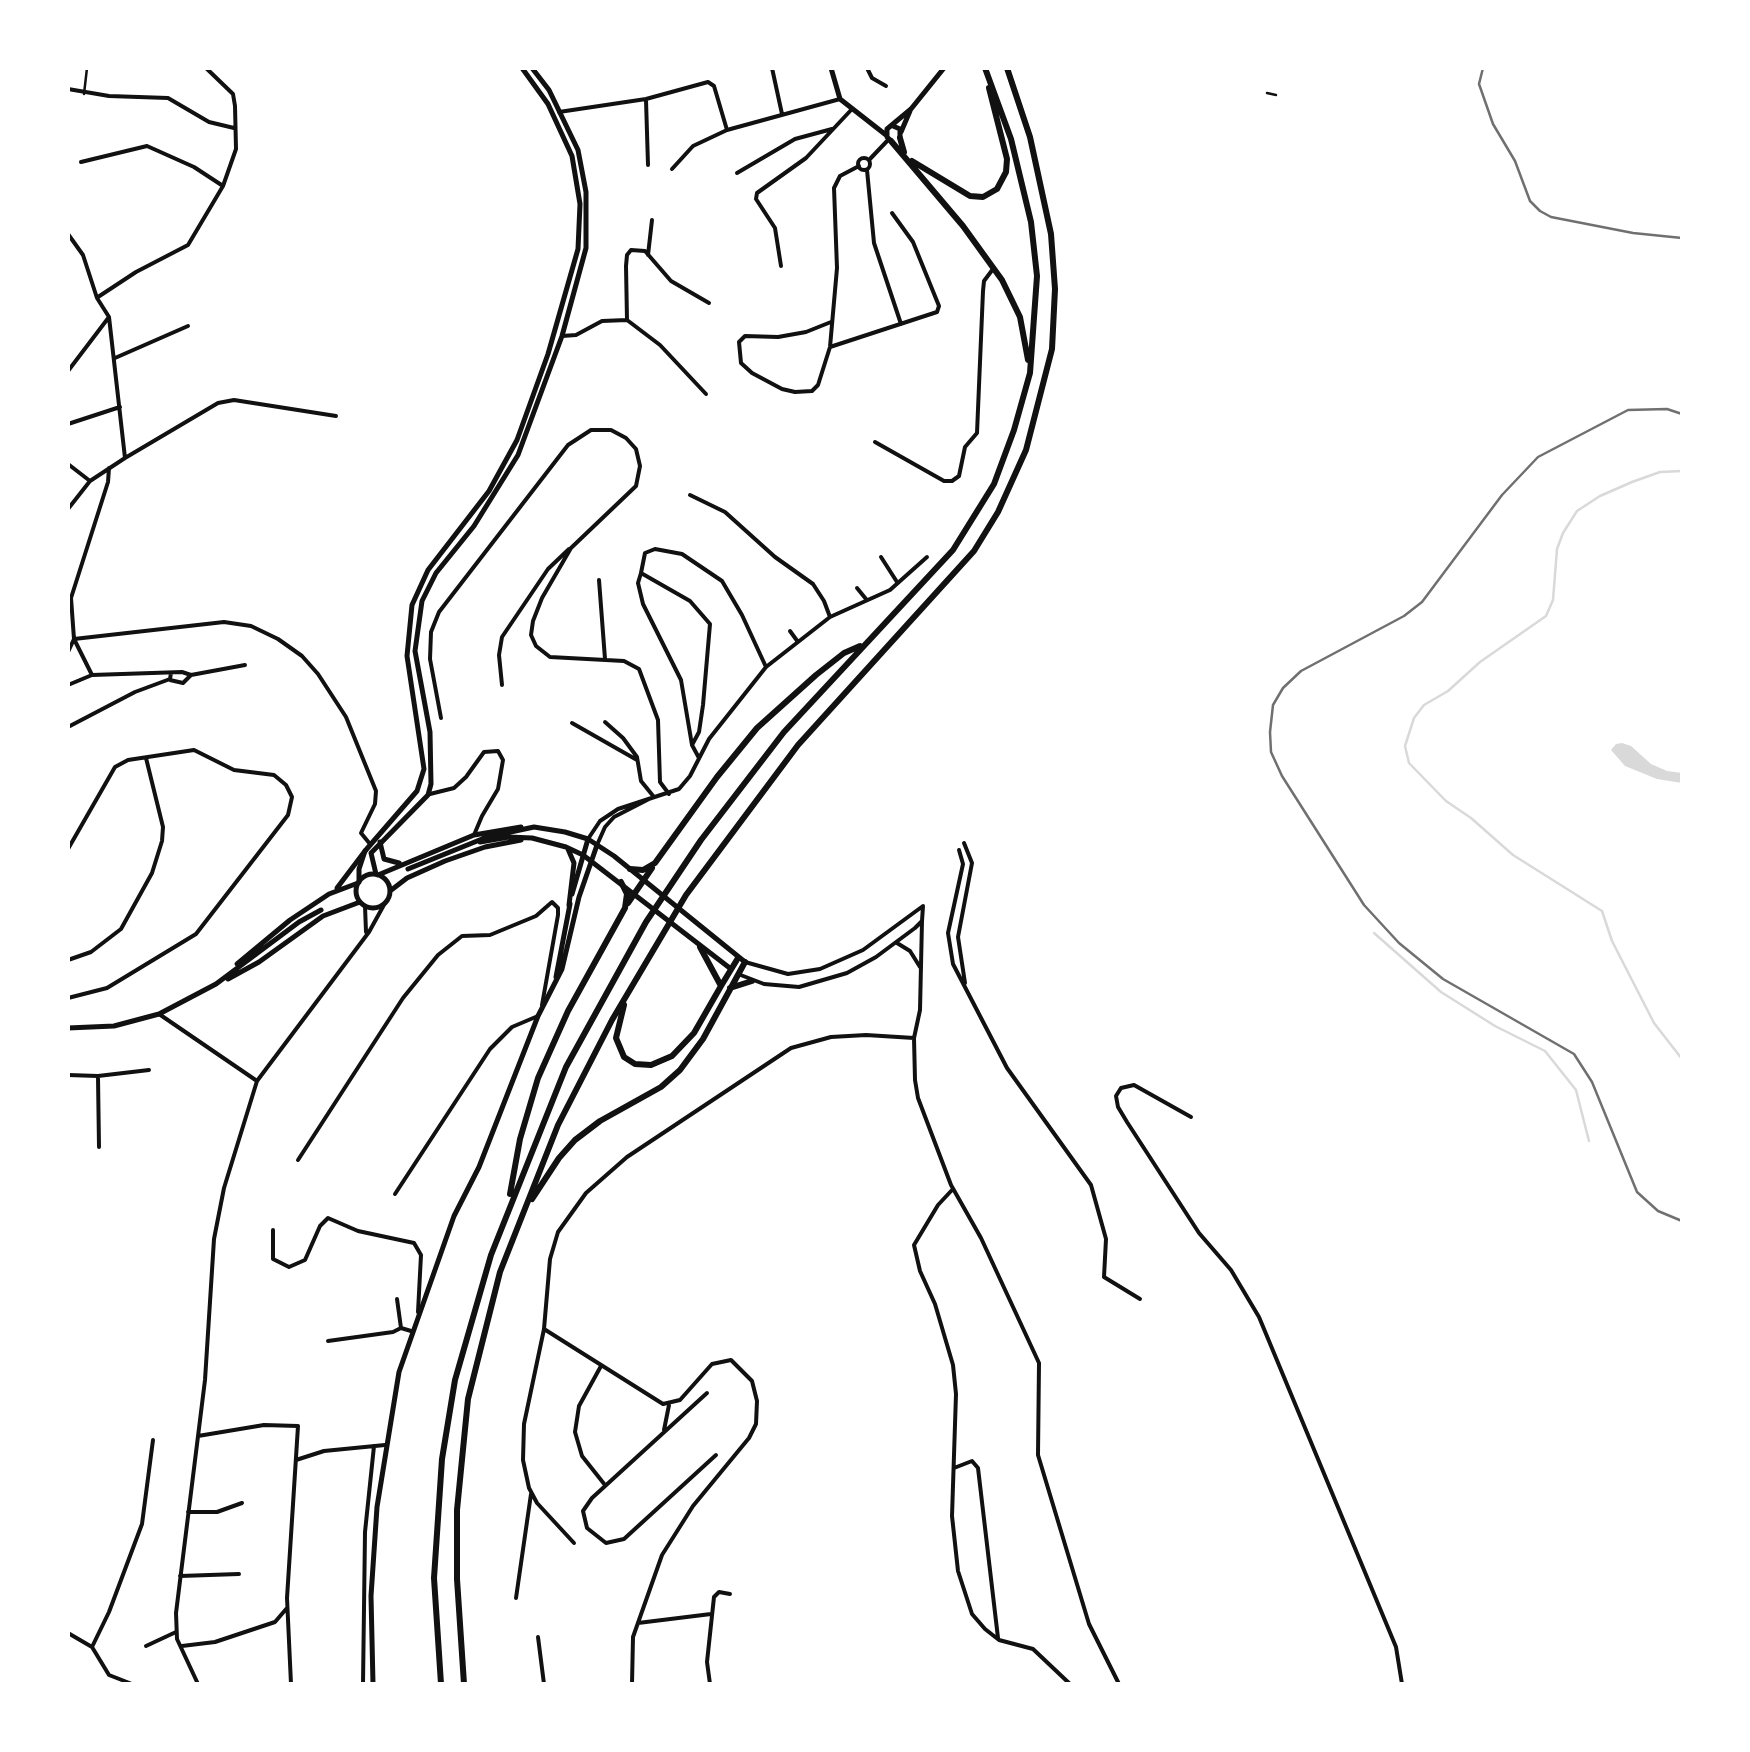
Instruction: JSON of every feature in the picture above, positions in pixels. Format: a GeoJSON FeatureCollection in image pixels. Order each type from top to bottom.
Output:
{"type":"FeatureCollection","features":[{"type":"Feature","properties":{"kind":"highway"},"geometry":{"type":"LineString","coordinates":[[893,134],[915,164],[957,189],[977,198],[996,189],[1008,159],[985,68]]}},
{"type":"Feature","properties":{"kind":"highway"},"geometry":{"type":"LineString","coordinates":[[441,1684],[434,1578],[446,1426],[455,1380],[506,1212],[566,1067],[670,884],[759,761],[933,572],[970,524],[994,484],[1014,430],[1030,373],[1037,276],[1031,222],[1012,139],[985,68]]}},
{"type":"Feature","properties":{"kind":"highway"},"geometry":{"type":"LineString","coordinates":[[464,1684],[457,1542],[464,1424],[488,1316],[558,1125],[686,895],[798,745],[974,551],[998,512],[1026,450],[1052,349],[1056,289],[1051,234],[1030,137],[1007,68]]}},
{"type":"Feature","properties":{"kind":"highway"},"geometry":{"type":"LineString","coordinates":[[893,134],[994,267],[1020,317],[1030,373]]}},
{"type":"Feature","properties":{"kind":"highway"},"geometry":{"type":"LineString","coordinates":[[506,1212],[520,1139],[546,1056],[625,908],[718,776],[758,728],[816,675],[862,645]]}},
{"type":"Feature","properties":{"kind":"highway"},"geometry":{"type":"LineString","coordinates":[[630,869],[643,870],[655,863]]}},
{"type":"Feature","properties":{"kind":"highway"},"geometry":{"type":"LineString","coordinates":[[621,882],[627,894],[625,908]]}},
{"type":"Feature","properties":{"kind":"highway"},"geometry":{"type":"LineString","coordinates":[[700,947],[725,988]]}},
{"type":"Feature","properties":{"kind":"highway"},"geometry":{"type":"LineString","coordinates":[[627,995],[617,1030],[618,1049],[635,1064],[651,1065],[684,1045],[741,960]]}},
{"type":"Feature","properties":{"kind":"highway"},"geometry":{"type":"LineString","coordinates":[[725,988],[752,981]]}},
{"type":"Feature","properties":{"kind":"highway"},"geometry":{"type":"LineString","coordinates":[[523,1212],[567,1148],[600,1122],[661,1087],[680,1070],[702,1039],[725,988]]}},
{"type":"Feature","properties":{"kind":"main road"},"geometry":{"type":"LineString","coordinates":[[228,975],[268,937],[345,882],[370,844],[418,791],[424,770],[408,656],[412,605],[428,570],[489,490],[517,440],[548,354],[578,249],[580,204],[572,156],[548,104],[522,68]]}},
{"type":"Feature","properties":{"kind":"main road"},"geometry":{"type":"LineString","coordinates":[[390,890],[386,880],[377,875],[371,856],[428,794],[433,762],[415,650],[418,615],[436,573],[474,526],[513,465],[562,336],[588,234],[582,168],[567,124],[532,68]]}},
{"type":"Feature","properties":{"kind":"main road"},"geometry":{"type":"LineString","coordinates":[[831,68],[840,99],[864,119],[893,134],[944,68]]}},
{"type":"Feature","properties":{"kind":"main road"},"geometry":{"type":"LineString","coordinates":[[380,842],[384,858],[405,866],[474,835],[505,827],[534,827],[588,840],[630,869],[741,960]]}},
{"type":"Feature","properties":{"kind":"main road"},"geometry":{"type":"LineString","coordinates":[[329,894],[359,883],[368,875],[487,837],[534,827]]}},
{"type":"Feature","properties":{"kind":"main road"},"geometry":{"type":"LineString","coordinates":[[467,845],[498,838],[532,838],[566,846],[592,860],[735,972]]}},
{"type":"Feature","properties":{"kind":"main road"},"geometry":{"type":"LineString","coordinates":[[68,1028],[114,1026],[159,1014],[259,962],[323,916],[362,904],[374,908],[385,904],[390,890],[407,878],[484,847],[532,838]]}},
{"type":"Feature","properties":{"kind":"main road"},"geometry":{"type":"LineString","coordinates":[[569,906],[588,840]]}},
{"type":"Feature","properties":{"kind":"main road"},"geometry":{"type":"LineString","coordinates":[[374,1684],[372,1584],[386,1445],[398,1372],[454,1216],[479,1167],[538,1016],[562,969],[576,908],[597,845]]}},
{"type":"Feature","properties":{"kind":"main road"},"geometry":{"type":"LineString","coordinates":[[556,980],[574,863],[566,846]]}},
{"type":"Feature","properties":{"kind":"main road"},"geometry":{"type":"LineString","coordinates":[[362,904],[356,893],[365,851]]}},
{"type":"Feature","properties":{"kind":"main road"},"geometry":{"type":"LineString","coordinates":[[216,984],[321,910]]}},
{"type":"Feature","properties":{"kind":"street"},"geometry":{"type":"LineString","coordinates":[[84,94],[87,68]]}},
{"type":"Feature","properties":{"kind":"street"},"geometry":{"type":"LineString","coordinates":[[97,298],[188,245],[224,186],[232,164],[236,128],[233,94],[206,68]]}},
{"type":"Feature","properties":{"kind":"street"},"geometry":{"type":"LineString","coordinates":[[772,68],[782,114]]}},
{"type":"Feature","properties":{"kind":"street"},"geometry":{"type":"LineString","coordinates":[[867,68],[872,78],[886,86]]}},
{"type":"Feature","properties":{"kind":"street"},"geometry":{"type":"LineString","coordinates":[[559,112],[646,99],[688,85],[712,83],[727,130]]}},
{"type":"Feature","properties":{"kind":"street"},"geometry":{"type":"LineString","coordinates":[[68,90],[163,97],[210,122],[236,128]]}},
{"type":"Feature","properties":{"kind":"street"},"geometry":{"type":"LineString","coordinates":[[1267,93],[1276,95]]}},
{"type":"Feature","properties":{"kind":"street"},"geometry":{"type":"LineString","coordinates":[[646,99],[648,166]]}},
{"type":"Feature","properties":{"kind":"street"},"geometry":{"type":"LineString","coordinates":[[672,169],[693,146],[727,130],[840,99]]}},
{"type":"Feature","properties":{"kind":"street"},"geometry":{"type":"LineString","coordinates":[[567,124],[577,109]]}},
{"type":"Feature","properties":{"kind":"street"},"geometry":{"type":"LineString","coordinates":[[781,266],[774,228],[756,198],[757,193],[806,158],[852,109]]}},
{"type":"Feature","properties":{"kind":"street"},"geometry":{"type":"LineString","coordinates":[[736,173],[795,139],[832,130]]}},
{"type":"Feature","properties":{"kind":"street"},"geometry":{"type":"LineString","coordinates":[[893,134],[869,160],[868,170],[874,243],[901,324]]}},
{"type":"Feature","properties":{"kind":"street"},"geometry":{"type":"LineString","coordinates":[[80,162],[147,146],[194,167],[224,186]]}},
{"type":"Feature","properties":{"kind":"street"},"geometry":{"type":"LineString","coordinates":[[831,322],[806,332],[745,336],[739,342],[741,363],[752,373],[795,392],[812,391],[818,386],[830,347],[837,268],[834,188],[840,176],[858,166],[860,160],[869,160]]}},
{"type":"Feature","properties":{"kind":"street"},"geometry":{"type":"LineString","coordinates":[[858,166],[868,170]]}},
{"type":"Feature","properties":{"kind":"street"},"geometry":{"type":"LineString","coordinates":[[830,347],[933,315],[938,306],[913,242],[892,213]]}},
{"type":"Feature","properties":{"kind":"street"},"geometry":{"type":"LineString","coordinates":[[648,255],[652,220]]}},
{"type":"Feature","properties":{"kind":"street"},"geometry":{"type":"LineString","coordinates":[[68,234],[83,255],[97,298],[109,317],[125,458]]}},
{"type":"Feature","properties":{"kind":"street"},"geometry":{"type":"LineString","coordinates":[[628,320],[627,255],[638,249],[670,281],[709,304]]}},
{"type":"Feature","properties":{"kind":"street"},"geometry":{"type":"LineString","coordinates":[[875,442],[944,480],[952,481],[959,476],[965,447],[977,432],[982,291],[987,274],[994,267]]}},
{"type":"Feature","properties":{"kind":"street"},"geometry":{"type":"LineString","coordinates":[[68,371],[109,317]]}},
{"type":"Feature","properties":{"kind":"street"},"geometry":{"type":"LineString","coordinates":[[562,336],[576,336],[602,321],[628,320],[660,346],[706,394]]}},
{"type":"Feature","properties":{"kind":"street"},"geometry":{"type":"LineString","coordinates":[[114,359],[188,326]]}},
{"type":"Feature","properties":{"kind":"street"},"geometry":{"type":"LineString","coordinates":[[68,508],[90,481],[208,408],[234,400],[336,416]]}},
{"type":"Feature","properties":{"kind":"street"},"geometry":{"type":"LineString","coordinates":[[68,424],[120,407]]}},
{"type":"Feature","properties":{"kind":"street"},"geometry":{"type":"LineString","coordinates":[[442,718],[430,659],[432,632],[439,612],[568,445],[591,430],[611,430],[636,448],[638,479],[626,498],[552,564],[504,631],[499,648],[502,685]]}},
{"type":"Feature","properties":{"kind":"street"},"geometry":{"type":"LineString","coordinates":[[68,464],[90,481]]}},
{"type":"Feature","properties":{"kind":"street"},"geometry":{"type":"LineString","coordinates":[[71,598],[109,468]]}},
{"type":"Feature","properties":{"kind":"street"},"geometry":{"type":"LineString","coordinates":[[690,494],[734,518],[775,557],[813,584],[830,616]]}},
{"type":"Feature","properties":{"kind":"street"},"geometry":{"type":"LineString","coordinates":[[571,548],[536,611],[531,628],[533,641],[545,654],[559,660],[605,659],[631,664],[645,678],[659,727],[660,782],[669,794]]}},
{"type":"Feature","properties":{"kind":"street"},"geometry":{"type":"LineString","coordinates":[[699,758],[692,745],[681,680],[643,604],[638,583],[645,554],[655,549],[682,554],[714,574],[742,615],[766,668]]}},
{"type":"Feature","properties":{"kind":"street"},"geometry":{"type":"LineString","coordinates":[[881,556],[898,583]]}},
{"type":"Feature","properties":{"kind":"street"},"geometry":{"type":"LineString","coordinates":[[588,840],[607,815],[629,803],[669,794],[683,785],[714,732],[766,668],[830,616],[868,601],[898,583],[927,557]]}},
{"type":"Feature","properties":{"kind":"street"},"geometry":{"type":"LineString","coordinates":[[641,573],[690,602],[710,624],[700,724],[692,745]]}},
{"type":"Feature","properties":{"kind":"street"},"geometry":{"type":"LineString","coordinates":[[599,580],[605,659]]}},
{"type":"Feature","properties":{"kind":"street"},"geometry":{"type":"LineString","coordinates":[[857,588],[868,601]]}},
{"type":"Feature","properties":{"kind":"street"},"geometry":{"type":"LineString","coordinates":[[68,591],[74,638],[92,675]]}},
{"type":"Feature","properties":{"kind":"street"},"geometry":{"type":"LineString","coordinates":[[74,638],[224,622],[251,626],[278,639],[302,656],[318,674],[346,717],[376,791],[375,804],[362,834],[370,844]]}},
{"type":"Feature","properties":{"kind":"street"},"geometry":{"type":"LineString","coordinates":[[790,631],[798,642]]}},
{"type":"Feature","properties":{"kind":"street"},"geometry":{"type":"LineString","coordinates":[[68,652],[74,638]]}},
{"type":"Feature","properties":{"kind":"street"},"geometry":{"type":"LineString","coordinates":[[68,685],[92,675],[170,676],[183,683],[191,675],[245,664]]}},
{"type":"Feature","properties":{"kind":"street"},"geometry":{"type":"LineString","coordinates":[[68,727],[170,676],[185,672],[191,675]]}},
{"type":"Feature","properties":{"kind":"street"},"geometry":{"type":"LineString","coordinates":[[605,722],[624,738],[640,761],[641,781],[652,798]]}},
{"type":"Feature","properties":{"kind":"street"},"geometry":{"type":"LineString","coordinates":[[572,723],[640,761]]}},
{"type":"Feature","properties":{"kind":"street"},"geometry":{"type":"LineString","coordinates":[[700,724],[714,732]]}},
{"type":"Feature","properties":{"kind":"street"},"geometry":{"type":"LineString","coordinates":[[68,849],[115,767],[128,760],[194,750],[234,770],[274,775],[290,790],[291,809],[196,934],[107,988],[68,998]]}},
{"type":"Feature","properties":{"kind":"street"},"geometry":{"type":"LineString","coordinates":[[428,794],[454,788],[484,752],[498,750],[503,760],[498,789],[474,835]]}},
{"type":"Feature","properties":{"kind":"street"},"geometry":{"type":"LineString","coordinates":[[68,960],[91,952],[121,929],[152,873],[162,841],[162,826],[146,757]]}},
{"type":"Feature","properties":{"kind":"street"},"geometry":{"type":"LineString","coordinates":[[597,845],[604,827],[614,816],[652,798]]}},
{"type":"Feature","properties":{"kind":"street"},"geometry":{"type":"LineString","coordinates":[[964,843],[972,863],[958,937],[966,988]]}},
{"type":"Feature","properties":{"kind":"street"},"geometry":{"type":"LineString","coordinates":[[959,850],[963,864],[948,940],[953,964],[1008,1068],[1091,1185],[1106,1238],[1104,1276],[1140,1299]]}},
{"type":"Feature","properties":{"kind":"street"},"geometry":{"type":"LineString","coordinates":[[298,1160],[395,1010],[438,954],[462,936],[490,934],[536,916],[552,902],[558,915],[542,1007]]}},
{"type":"Feature","properties":{"kind":"street"},"geometry":{"type":"LineString","coordinates":[[362,904],[366,937]]}},
{"type":"Feature","properties":{"kind":"street"},"geometry":{"type":"LineString","coordinates":[[198,1684],[176,1632],[209,1338],[214,1239],[224,1188],[257,1081],[366,937],[385,904]]}},
{"type":"Feature","properties":{"kind":"street"},"geometry":{"type":"LineString","coordinates":[[741,960],[779,973],[808,972],[863,950],[924,906],[920,1010],[914,1038],[918,1098],[953,1189],[981,1238],[1039,1363],[1038,1455],[1089,1624],[1119,1684]]}},
{"type":"Feature","properties":{"kind":"street"},"geometry":{"type":"LineString","coordinates":[[735,972],[752,981],[788,987],[811,985],[847,973],[897,943],[922,920]]}},
{"type":"Feature","properties":{"kind":"street"},"geometry":{"type":"LineString","coordinates":[[897,943],[910,951],[920,967]]}},
{"type":"Feature","properties":{"kind":"street"},"geometry":{"type":"LineString","coordinates":[[159,1014],[257,1081]]}},
{"type":"Feature","properties":{"kind":"street"},"geometry":{"type":"LineString","coordinates":[[396,1194],[490,1048],[512,1027],[538,1016]]}},
{"type":"Feature","properties":{"kind":"street"},"geometry":{"type":"LineString","coordinates":[[516,1598],[531,1494],[523,1460],[523,1438],[544,1329],[548,1271],[558,1232],[586,1192],[653,1137],[800,1044],[831,1036],[866,1034],[914,1038]]}},
{"type":"Feature","properties":{"kind":"street"},"geometry":{"type":"LineString","coordinates":[[68,1075],[149,1070]]}},
{"type":"Feature","properties":{"kind":"street"},"geometry":{"type":"LineString","coordinates":[[98,1076],[99,1147]]}},
{"type":"Feature","properties":{"kind":"street"},"geometry":{"type":"LineString","coordinates":[[1191,1117],[1137,1086],[1128,1085],[1118,1092],[1119,1110],[1200,1233],[1231,1270],[1259,1317],[1396,1647],[1402,1684]]}},
{"type":"Feature","properties":{"kind":"street"},"geometry":{"type":"LineString","coordinates":[[953,1189],[938,1205],[914,1245],[953,1365],[954,1543],[965,1597],[972,1614],[998,1640],[1033,1649],[1070,1684]]}},
{"type":"Feature","properties":{"kind":"street"},"geometry":{"type":"LineString","coordinates":[[273,1230],[273,1259],[290,1267],[304,1262],[320,1226],[328,1218],[358,1232],[414,1242],[421,1250],[418,1312]]}},
{"type":"Feature","properties":{"kind":"street"},"geometry":{"type":"LineString","coordinates":[[397,1299],[401,1328]]}},
{"type":"Feature","properties":{"kind":"street"},"geometry":{"type":"LineString","coordinates":[[328,1340],[401,1328],[411,1331]]}},
{"type":"Feature","properties":{"kind":"street"},"geometry":{"type":"LineString","coordinates":[[544,1329],[658,1402],[668,1405],[680,1400],[712,1364],[731,1360],[752,1381],[757,1401],[756,1424],[749,1438],[666,1546],[633,1636],[632,1684]]}},
{"type":"Feature","properties":{"kind":"street"},"geometry":{"type":"LineString","coordinates":[[601,1366],[579,1406],[575,1432],[582,1456],[605,1485]]}},
{"type":"Feature","properties":{"kind":"street"},"geometry":{"type":"LineString","coordinates":[[707,1393],[605,1485],[586,1506],[583,1518],[597,1538],[614,1543],[636,1530],[716,1455]]}},
{"type":"Feature","properties":{"kind":"street"},"geometry":{"type":"LineString","coordinates":[[664,1433],[668,1405]]}},
{"type":"Feature","properties":{"kind":"street"},"geometry":{"type":"LineString","coordinates":[[197,1437],[264,1425],[298,1427],[287,1608],[291,1684]]}},
{"type":"Feature","properties":{"kind":"street"},"geometry":{"type":"LineString","coordinates":[[92,1648],[140,1530],[153,1440]]}},
{"type":"Feature","properties":{"kind":"street"},"geometry":{"type":"LineString","coordinates":[[296,1460],[324,1451],[386,1445]]}},
{"type":"Feature","properties":{"kind":"street"},"geometry":{"type":"LineString","coordinates":[[363,1684],[365,1532],[374,1446]]}},
{"type":"Feature","properties":{"kind":"street"},"geometry":{"type":"LineString","coordinates":[[951,1472],[955,1465],[972,1461],[978,1468],[998,1640]]}},
{"type":"Feature","properties":{"kind":"street"},"geometry":{"type":"LineString","coordinates":[[531,1494],[574,1543]]}},
{"type":"Feature","properties":{"kind":"street"},"geometry":{"type":"LineString","coordinates":[[188,1512],[217,1512],[242,1503]]}},
{"type":"Feature","properties":{"kind":"street"},"geometry":{"type":"LineString","coordinates":[[180,1576],[239,1574]]}},
{"type":"Feature","properties":{"kind":"street"},"geometry":{"type":"LineString","coordinates":[[710,1684],[707,1662],[714,1594],[730,1594]]}},
{"type":"Feature","properties":{"kind":"street"},"geometry":{"type":"LineString","coordinates":[[180,1646],[216,1642],[275,1622],[287,1608]]}},
{"type":"Feature","properties":{"kind":"street"},"geometry":{"type":"LineString","coordinates":[[638,1622],[710,1614]]}},
{"type":"Feature","properties":{"kind":"street"},"geometry":{"type":"LineString","coordinates":[[68,1632],[92,1648],[106,1673],[132,1684]]}},
{"type":"Feature","properties":{"kind":"street"},"geometry":{"type":"LineString","coordinates":[[146,1646],[176,1632]]}},
{"type":"Feature","properties":{"kind":"street"},"geometry":{"type":"LineString","coordinates":[[538,1638],[544,1684]]}},
{"type":"Feature","properties":{"kind":"shaded area"},"geometry":{"type":"Polygon","coordinates":[[[1622,743],[1651,764],[1682,773],[1682,783],[1657,779],[1625,766],[1611,750],[1622,743]]]}},
{"type":"Feature","properties":{"kind":"waterway"},"geometry":{"type":"LineString","coordinates":[[1682,471],[1660,472],[1632,482],[1577,511],[1557,549],[1553,600],[1546,616],[1424,705],[1414,718],[1405,746],[1409,763],[1446,801],[1513,855],[1602,911],[1612,941],[1654,1023],[1682,1059]]}},
{"type":"Feature","properties":{"kind":"waterway"},"geometry":{"type":"LineString","coordinates":[[1374,933],[1441,992],[1545,1051],[1576,1090],[1589,1141]]}},
{"type":"Feature","properties":{"kind":"railway"},"geometry":{"type":"LineString","coordinates":[[1483,68],[1479,84],[1493,124],[1515,161],[1530,201],[1540,211],[1551,217],[1633,233],[1682,238]]}},
{"type":"Feature","properties":{"kind":"railway"},"geometry":{"type":"LineString","coordinates":[[1682,414],[1667,409],[1628,410],[1538,457],[1502,495],[1422,602],[1404,616],[1301,671],[1283,688],[1273,705],[1270,732],[1271,752],[1282,776],[1364,905],[1399,943],[1443,979],[1574,1054],[1592,1082],[1637,1192],[1658,1211],[1682,1221]]}}]}
